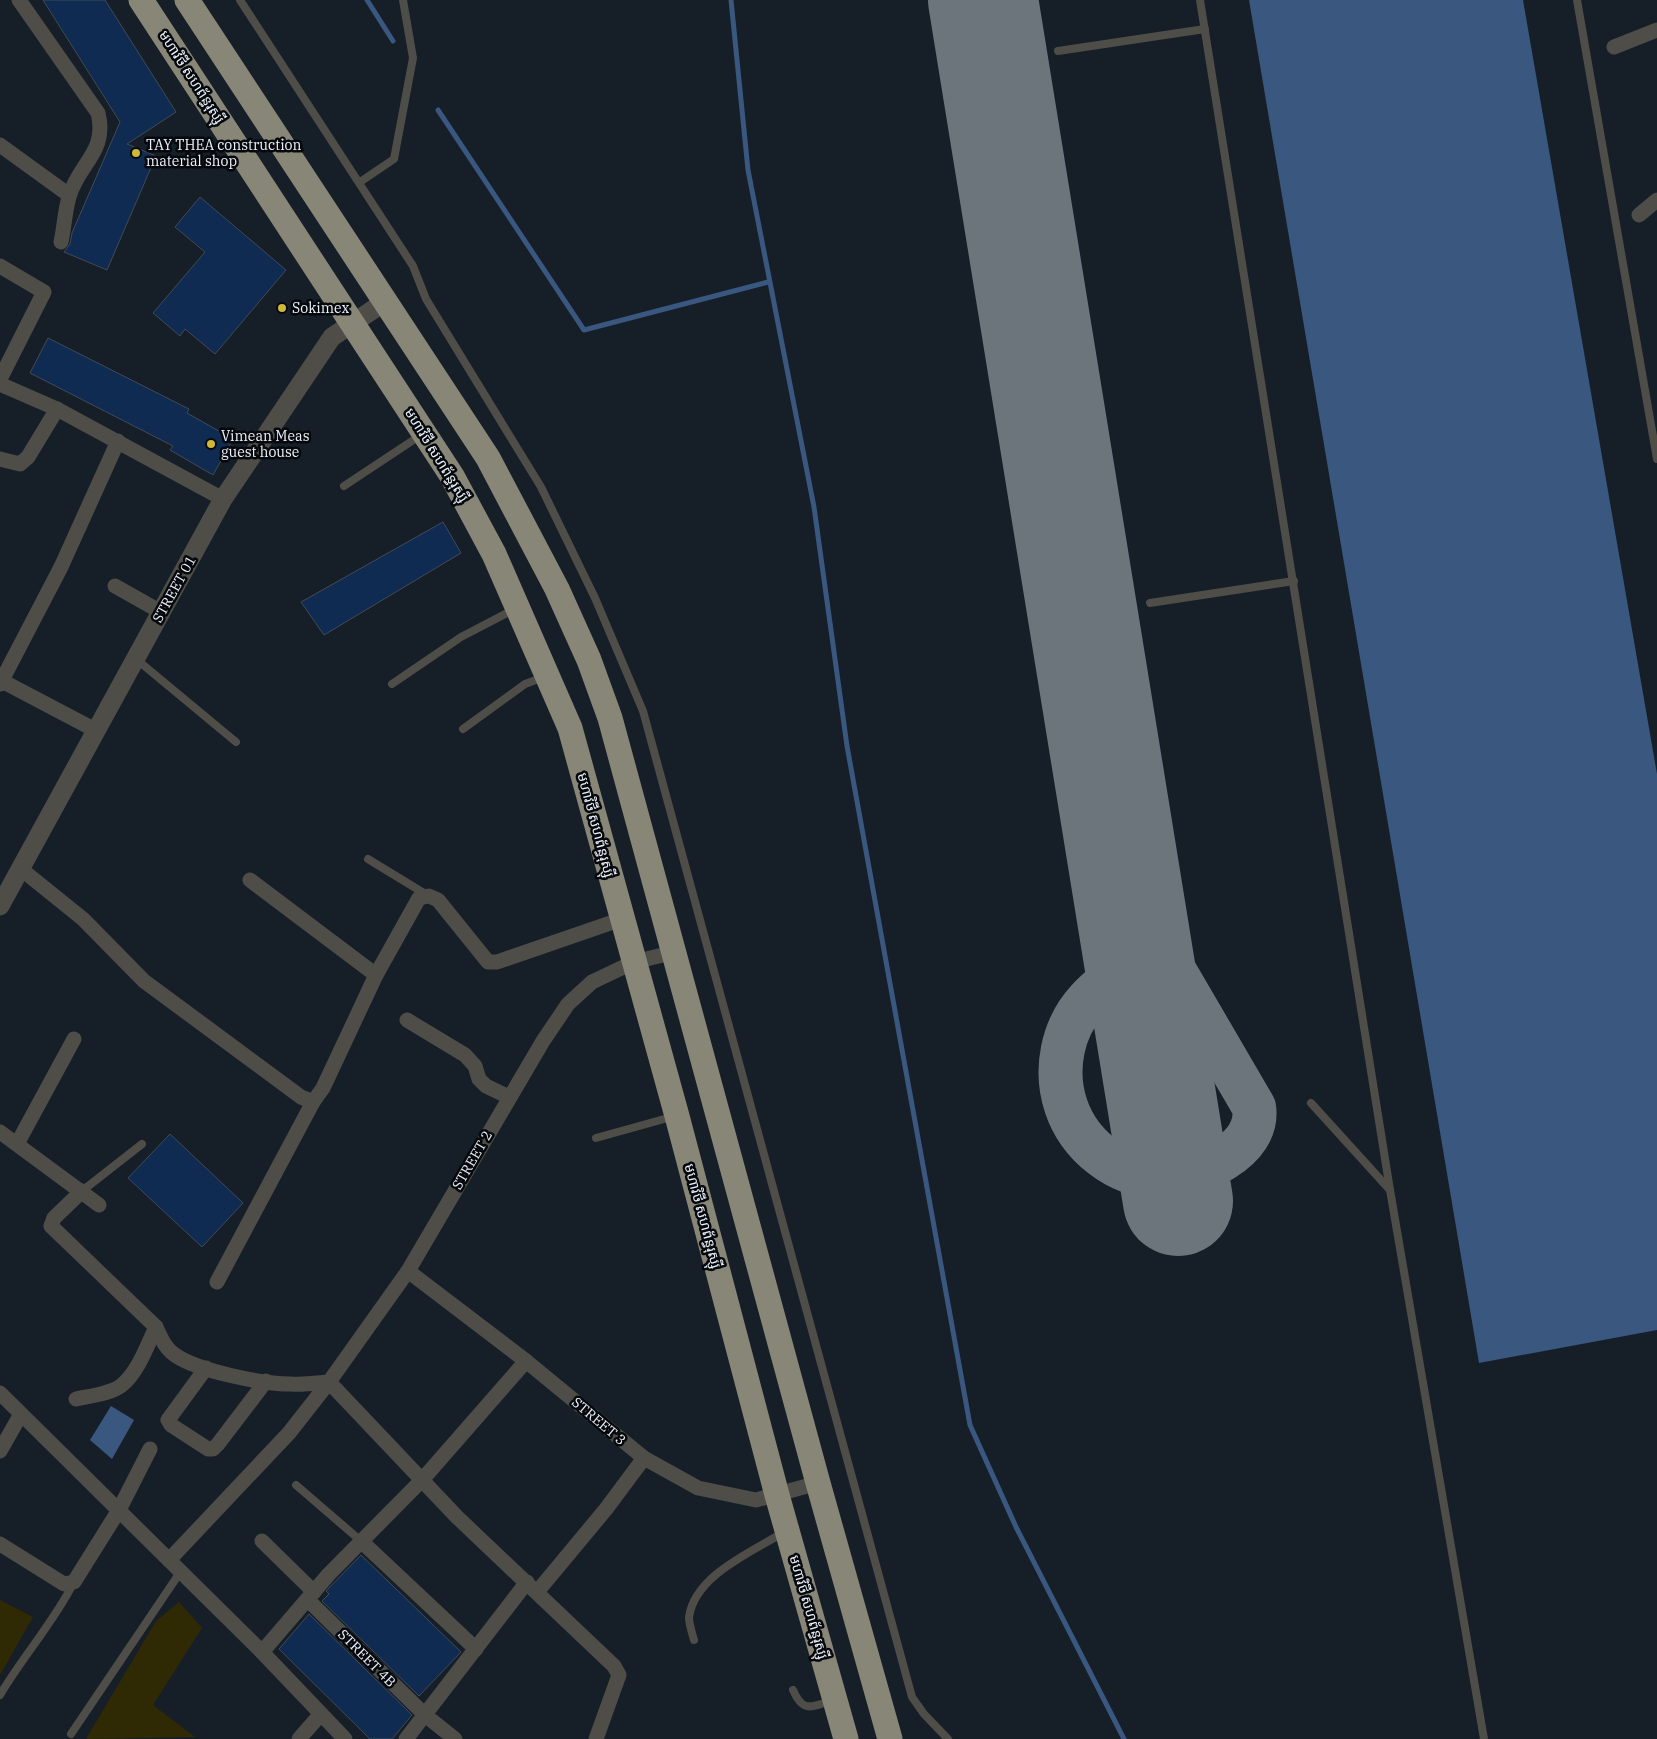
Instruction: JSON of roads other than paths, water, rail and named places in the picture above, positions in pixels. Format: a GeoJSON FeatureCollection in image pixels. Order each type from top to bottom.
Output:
{"type":"FeatureCollection","features":[{"type":"Feature","properties":{"kind":"highway","name":"មហាវិថី សហព័ន្ធរុស្ស៊ី"},"geometry":{"type":"LineString","coordinates":[[141,0],[353,322],[472,510],[519,607],[570,728],[677,1116],[777,1495],[846,1739]]}},
{"type":"Feature","properties":{"kind":"highway"},"geometry":{"type":"LineString","coordinates":[[187,0],[460,412],[510,497],[557,589],[589,660],[610,718],[818,1483],[890,1739]]}},
{"type":"Feature","properties":{"kind":"street"},"geometry":{"type":"LineString","coordinates":[[19,0],[98,113],[102,127],[99,142],[69,195],[61,242]]}},
{"type":"Feature","properties":{"kind":"street"},"geometry":{"type":"LineString","coordinates":[[1614,47],[1657,30]]}},
{"type":"Feature","properties":{"kind":"street"},"geometry":{"type":"LineString","coordinates":[[0,145],[69,195]]}},
{"type":"Feature","properties":{"kind":"street"},"geometry":{"type":"LineString","coordinates":[[1639,215],[1657,200]]}},
{"type":"Feature","properties":{"kind":"street"},"geometry":{"type":"LineString","coordinates":[[0,266],[44,292],[0,379]]}},
{"type":"Feature","properties":{"kind":"street","name":"STREET 01"},"geometry":{"type":"LineString","coordinates":[[0,906],[223,499],[332,337],[386,301]]}},
{"type":"Feature","properties":{"kind":"street"},"geometry":{"type":"LineString","coordinates":[[0,384],[57,409],[223,499]]}},
{"type":"Feature","properties":{"kind":"street"},"geometry":{"type":"LineString","coordinates":[[0,460],[20,464],[28,457],[57,409]]}},
{"type":"Feature","properties":{"kind":"street"},"geometry":{"type":"LineString","coordinates":[[97,731],[1,682],[61,567],[118,441]]}},
{"type":"Feature","properties":{"kind":"street"},"geometry":{"type":"LineString","coordinates":[[114,586],[161,612]]}},
{"type":"Feature","properties":{"kind":"street"},"geometry":{"type":"LineString","coordinates":[[21,869],[83,919],[144,981],[301,1097],[313,1102]]}},
{"type":"Feature","properties":{"kind":"street"},"geometry":{"type":"LineString","coordinates":[[250,880],[376,975]]}},
{"type":"Feature","properties":{"kind":"street"},"geometry":{"type":"LineString","coordinates":[[217,1282],[313,1102],[323,1088],[376,975],[419,898],[429,896],[438,900],[488,962],[497,962],[622,919]]}},
{"type":"Feature","properties":{"kind":"street","name":"STREET 2"},"geometry":{"type":"LineString","coordinates":[[169,1560],[289,1433],[329,1382],[408,1271],[509,1097],[568,1004],[592,982],[634,962],[675,952]]}},
{"type":"Feature","properties":{"kind":"street"},"geometry":{"type":"LineString","coordinates":[[407,1020],[464,1055],[475,1066],[479,1079],[486,1086],[509,1097]]}},
{"type":"Feature","properties":{"kind":"street"},"geometry":{"type":"LineString","coordinates":[[17,1144],[74,1039]]}},
{"type":"Feature","properties":{"kind":"street"},"geometry":{"type":"LineString","coordinates":[[0,1132],[99,1205]]}},
{"type":"Feature","properties":{"kind":"street"},"geometry":{"type":"LineString","coordinates":[[82,1191],[54,1218],[51,1226],[156,1327],[163,1343],[174,1355],[190,1364],[266,1381],[291,1384],[329,1382],[422,1480],[614,1666],[619,1675],[596,1739]]}},
{"type":"Feature","properties":{"kind":"street","name":"STREET 3"},"geometry":{"type":"LineString","coordinates":[[408,1271],[526,1361],[644,1458],[698,1488],[756,1500],[818,1483]]}},
{"type":"Feature","properties":{"kind":"street"},"geometry":{"type":"LineString","coordinates":[[76,1399],[121,1386],[133,1371],[156,1327]]}},
{"type":"Feature","properties":{"kind":"street"},"geometry":{"type":"LineString","coordinates":[[262,1652],[361,1541],[422,1480],[526,1361]]}},
{"type":"Feature","properties":{"kind":"street"},"geometry":{"type":"LineString","coordinates":[[206,1368],[168,1420],[171,1425],[208,1449],[213,1449],[218,1444],[266,1381]]}},
{"type":"Feature","properties":{"kind":"street"},"geometry":{"type":"LineString","coordinates":[[0,1393],[262,1652],[320,1715],[345,1739]]}},
{"type":"Feature","properties":{"kind":"street"},"geometry":{"type":"LineString","coordinates":[[0,1451],[21,1414]]}},
{"type":"Feature","properties":{"kind":"street"},"geometry":{"type":"LineString","coordinates":[[0,1544],[64,1584],[74,1582],[118,1510],[150,1449]]}},
{"type":"Feature","properties":{"kind":"street"},"geometry":{"type":"LineString","coordinates":[[406,1739],[476,1649],[606,1509],[644,1458]]}},
{"type":"Feature","properties":{"kind":"street","name":"STREET 4B"},"geometry":{"type":"LineString","coordinates":[[262,1541],[311,1596],[425,1715],[455,1739]]}},
{"type":"Feature","properties":{"kind":"street"},"geometry":{"type":"LineString","coordinates":[[361,1541],[476,1649]]}},
{"type":"Feature","properties":{"kind":"street"},"geometry":{"type":"LineString","coordinates":[[299,1739],[320,1715]]}},
{"type":"Feature","properties":{"kind":"lane"},"geometry":{"type":"LineString","coordinates":[[240,0],[413,266],[426,299],[541,487],[595,598],[643,711],[912,1697],[924,1714],[941,1729],[948,1739]]}},
{"type":"Feature","properties":{"kind":"lane"},"geometry":{"type":"LineString","coordinates":[[360,182],[394,159],[414,58],[404,0]]}},
{"type":"Feature","properties":{"kind":"lane"},"geometry":{"type":"LineString","coordinates":[[1200,0],[1390,1190],[1484,1739]]}},
{"type":"Feature","properties":{"kind":"lane"},"geometry":{"type":"LineString","coordinates":[[1577,0],[1657,459]]}},
{"type":"Feature","properties":{"kind":"lane"},"geometry":{"type":"LineString","coordinates":[[1058,52],[1204,29]]}},
{"type":"Feature","properties":{"kind":"lane"},"geometry":{"type":"LineString","coordinates":[[344,486],[424,433]]}},
{"type":"Feature","properties":{"kind":"lane"},"geometry":{"type":"LineString","coordinates":[[1150,603],[1294,581]]}},
{"type":"Feature","properties":{"kind":"lane"},"geometry":{"type":"LineString","coordinates":[[392,684],[461,637],[490,620],[519,607]]}},
{"type":"Feature","properties":{"kind":"lane"},"geometry":{"type":"LineString","coordinates":[[136,659],[236,742]]}},
{"type":"Feature","properties":{"kind":"lane"},"geometry":{"type":"LineString","coordinates":[[464,729],[525,684],[548,675]]}},
{"type":"Feature","properties":{"kind":"lane"},"geometry":{"type":"LineString","coordinates":[[368,859],[429,896]]}},
{"type":"Feature","properties":{"kind":"lane"},"geometry":{"type":"LineString","coordinates":[[1311,1103],[1390,1190]]}},
{"type":"Feature","properties":{"kind":"lane"},"geometry":{"type":"LineString","coordinates":[[596,1138],[677,1116]]}},
{"type":"Feature","properties":{"kind":"lane"},"geometry":{"type":"LineString","coordinates":[[82,1191],[142,1144]]}},
{"type":"Feature","properties":{"kind":"lane"},"geometry":{"type":"LineString","coordinates":[[296,1485],[361,1541]]}},
{"type":"Feature","properties":{"kind":"lane"},"geometry":{"type":"LineString","coordinates":[[694,1640],[689,1619],[691,1610],[694,1601],[711,1577],[787,1530]]}},
{"type":"Feature","properties":{"kind":"lane"},"geometry":{"type":"LineString","coordinates":[[71,1734],[181,1571]]}},
{"type":"Feature","properties":{"kind":"lane"},"geometry":{"type":"LineString","coordinates":[[0,1694],[17,1667],[63,1604],[74,1582]]}},
{"type":"Feature","properties":{"kind":"lane"},"geometry":{"type":"LineString","coordinates":[[794,1690],[801,1705],[807,1707],[836,1700]]}},
{"type":"Feature","properties":{"kind":"water"},"geometry":{"type":"Polygon","coordinates":[[[1249,0],[1523,0],[1657,774],[1657,1330],[1479,1363],[1249,0]]]}},
{"type":"Feature","properties":{"kind":"water"},"geometry":{"type":"Polygon","coordinates":[[[111,1406],[134,1420],[112,1459],[90,1440],[111,1406]]]}},
{"type":"Feature","properties":{"kind":"waterway"},"geometry":{"type":"LineString","coordinates":[[367,0],[393,41]]}},
{"type":"Feature","properties":{"kind":"waterway"},"geometry":{"type":"LineString","coordinates":[[731,0],[748,170],[814,507],[847,746],[970,1425],[1016,1527],[1124,1739]]}},
{"type":"Feature","properties":{"kind":"waterway"},"geometry":{"type":"LineString","coordinates":[[438,110],[584,330],[768,282]]}},
{"type":"Feature","properties":{"kind":"place","name":"TAY THEA construction material shop"},"geometry":{"type":"Point","coordinates":[136,153]}},
{"type":"Feature","properties":{"kind":"place","name":"Sokimex"},"geometry":{"type":"Point","coordinates":[282,308]}},
{"type":"Feature","properties":{"kind":"place","name":"Vimean Meas guest house"},"geometry":{"type":"Point","coordinates":[211,444]}}]}
